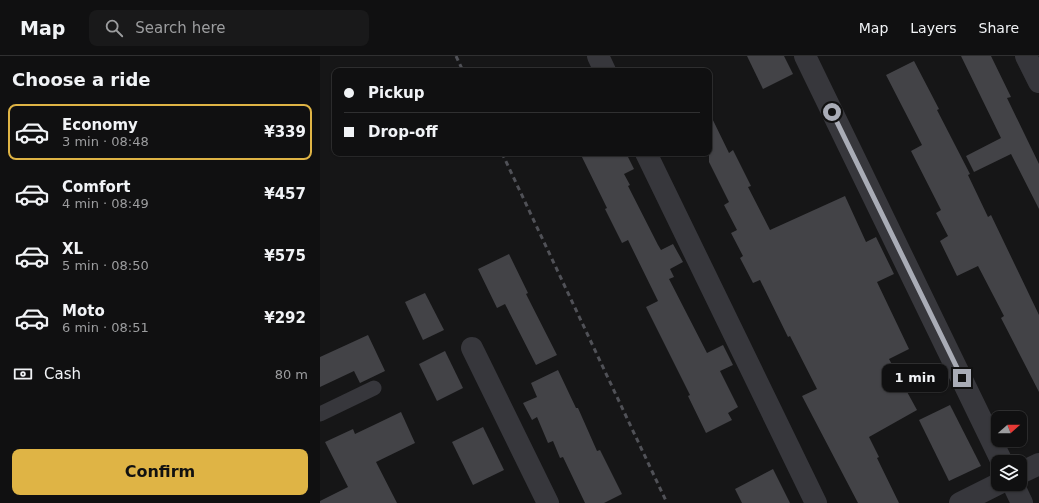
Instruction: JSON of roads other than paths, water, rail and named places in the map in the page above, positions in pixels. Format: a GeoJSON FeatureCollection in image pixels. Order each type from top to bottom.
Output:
{"type":"FeatureCollection","features":[{"type":"Feature","properties":{"kind":"street"},"geometry":{"type":"LineString","coordinates":[[598,56],[604,68]]}},
{"type":"Feature","properties":{"kind":"street"},"geometry":{"type":"LineString","coordinates":[[805,56],[999,455]]}},
{"type":"Feature","properties":{"kind":"street"},"geometry":{"type":"LineString","coordinates":[[1026,56],[1039,82]]}},
{"type":"Feature","properties":{"kind":"street"},"geometry":{"type":"LineString","coordinates":[[647,156],[816,503]]}},
{"type":"Feature","properties":{"kind":"street"},"geometry":{"type":"LineString","coordinates":[[472,348],[548,503]]}},
{"type":"Feature","properties":{"kind":"street"},"geometry":{"type":"LineString","coordinates":[[1027,470],[1039,464]]}},
{"type":"Feature","properties":{"kind":"street"},"geometry":{"type":"LineString","coordinates":[[960,503],[991,488]]}},
{"type":"Feature","properties":{"kind":"street"},"geometry":{"type":"LineString","coordinates":[[1016,491],[1022,503]]}},
{"type":"Feature","properties":{"kind":"lane"},"geometry":{"type":"LineString","coordinates":[[320,414],[374,388]]}},
{"type":"Feature","properties":{"kind":"railway"},"geometry":{"type":"LineString","coordinates":[[456,56],[462,68]]}},
{"type":"Feature","properties":{"kind":"railway"},"geometry":{"type":"LineString","coordinates":[[503,156],[667,503]]}}]}
